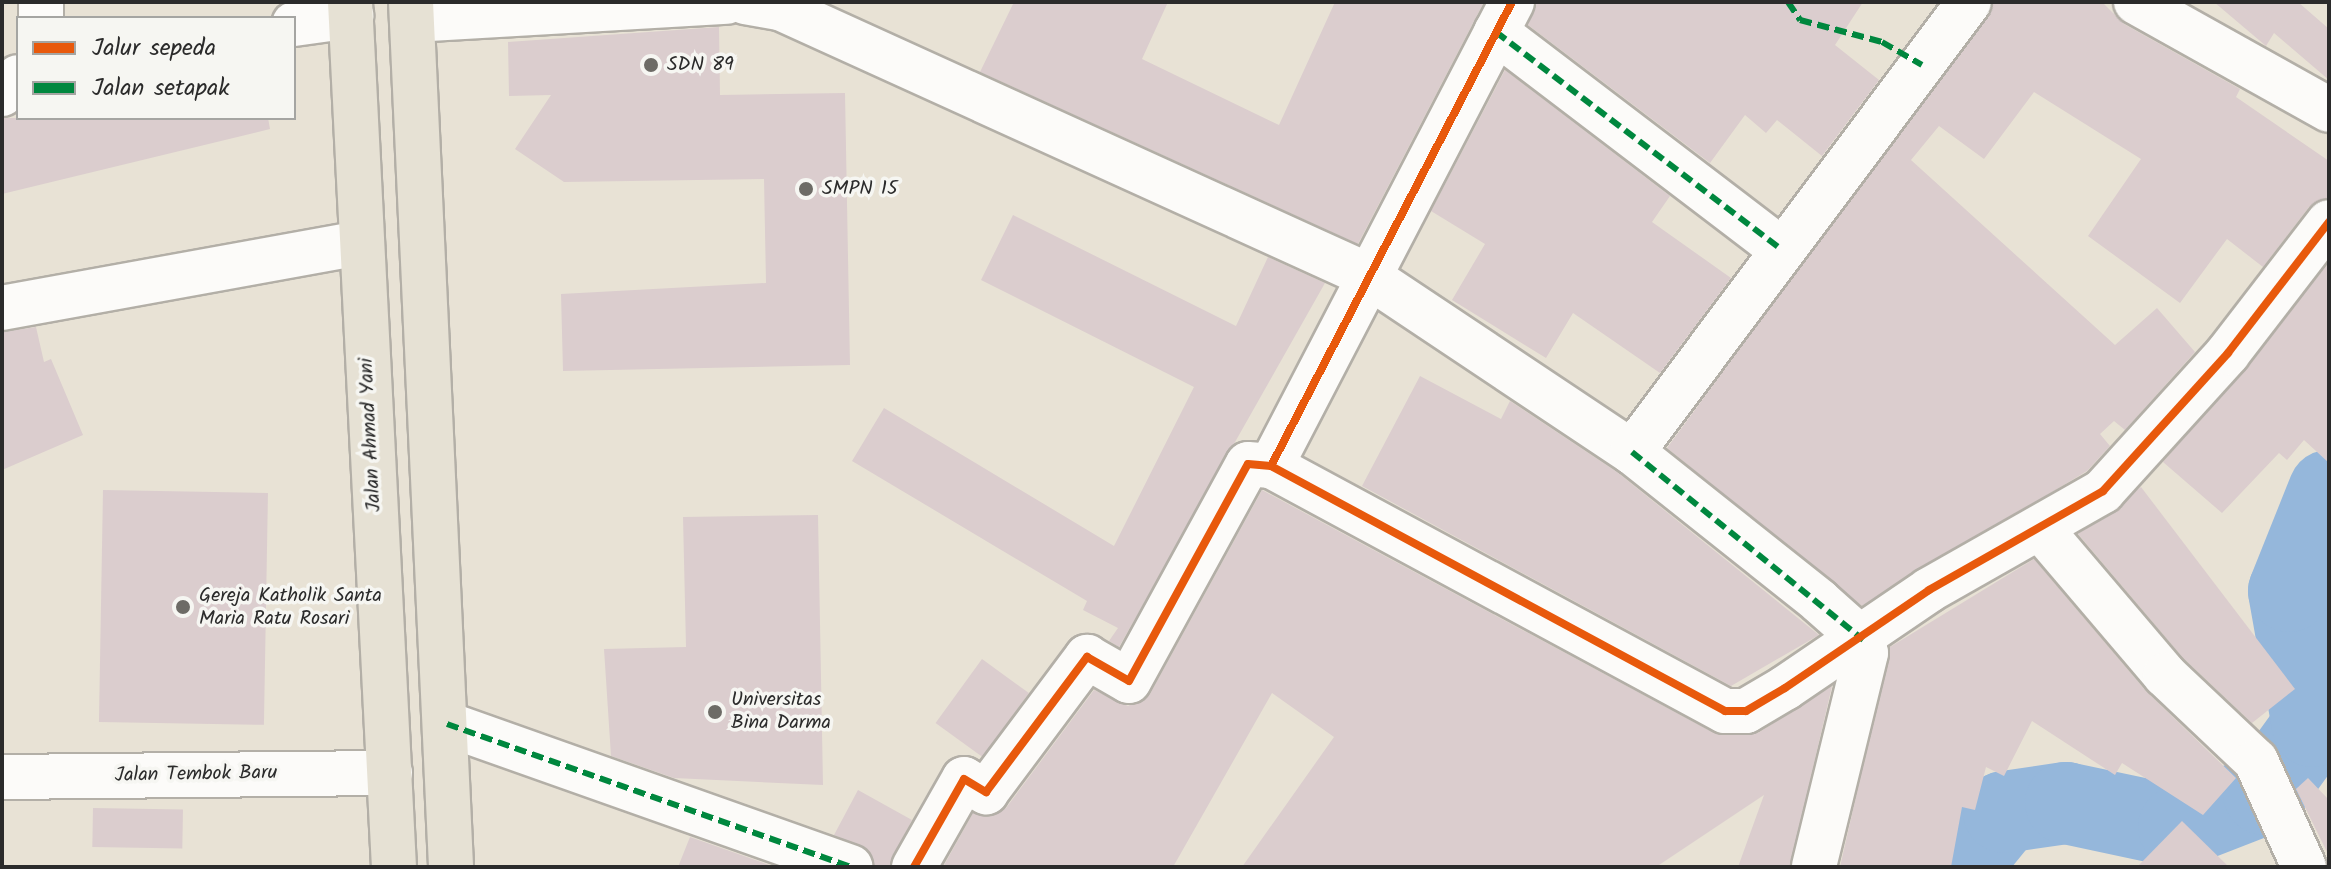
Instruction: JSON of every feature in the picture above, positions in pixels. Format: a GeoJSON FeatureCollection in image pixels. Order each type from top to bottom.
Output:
{"type":"FeatureCollection","features":[{"type":"Feature","properties":{"kind":"highway","name":"Jalan Ahmad Yani"},"geometry":{"type":"LineString","coordinates":[[351,9],[394,867]]}},
{"type":"Feature","properties":{"kind":"highway"},"geometry":{"type":"LineString","coordinates":[[411,11],[447,724],[451,867]]}},
{"type":"Feature","properties":{"kind":"street"},"geometry":{"type":"LineString","coordinates":[[411,11],[726,2]]}},
{"type":"Feature","properties":{"kind":"street"},"geometry":{"type":"LineString","coordinates":[[745,2],[780,8],[1365,274],[1632,452],[1863,640]]}},
{"type":"Feature","properties":{"kind":"street"},"geometry":{"type":"LineString","coordinates":[[1632,452],[1969,2]]}},
{"type":"Feature","properties":{"kind":"street"},"geometry":{"type":"LineString","coordinates":[[2144,4],[2329,110]]}},
{"type":"Feature","properties":{"kind":"street"},"geometry":{"type":"LineString","coordinates":[[296,23],[351,9]]}},
{"type":"Feature","properties":{"kind":"street"},"geometry":{"type":"LineString","coordinates":[[1271,466],[1365,274],[1504,17],[1782,250]]}},
{"type":"Feature","properties":{"kind":"street"},"geometry":{"type":"LineString","coordinates":[[2,94],[16,79]]}},
{"type":"Feature","properties":{"kind":"street"},"geometry":{"type":"LineString","coordinates":[[914,867],[964,779],[986,792],[1087,657],[1129,681],[1248,464],[1271,466],[1725,711],[1746,711],[1863,640],[1929,590],[2040,528],[2128,467],[2228,353],[2329,222]]}},
{"type":"Feature","properties":{"kind":"street"},"geometry":{"type":"LineString","coordinates":[[2,308],[361,243]]}},
{"type":"Feature","properties":{"kind":"street"},"geometry":{"type":"LineString","coordinates":[[2040,528],[2165,675],[2256,761],[2275,809],[2304,867]]}},
{"type":"Feature","properties":{"kind":"street"},"geometry":{"type":"LineString","coordinates":[[1814,867],[1840,738],[1863,670],[1863,640]]}},
{"type":"Feature","properties":{"kind":"street"},"geometry":{"type":"LineString","coordinates":[[447,724],[850,867]]}},
{"type":"Feature","properties":{"kind":"street","name":"Jalan Tembok Baru"},"geometry":{"type":"LineString","coordinates":[[2,777],[390,773]]}},
{"type":"Feature","properties":{"kind":"building"},"geometry":{"type":"Polygon","coordinates":[[[1014,2],[1168,2],[1142,59],[1279,125],[1335,2],[1484,2],[1358,244],[980,72],[1014,2]]]}},
{"type":"Feature","properties":{"kind":"building"},"geometry":{"type":"Polygon","coordinates":[[[1537,2],[1863,2],[1835,45],[1879,80],[1822,156],[1777,120],[1766,133],[1745,115],[1710,163],[1528,25],[1537,2]]]}},
{"type":"Feature","properties":{"kind":"building"},"geometry":{"type":"Polygon","coordinates":[[[1994,2],[2102,2],[2124,24],[2240,89],[2236,97],[2329,161],[2329,198],[2309,207],[2263,267],[2227,239],[2180,303],[2088,236],[2141,159],[2034,92],[1984,159],[1939,126],[1911,160],[2115,345],[2157,308],[2195,352],[2125,430],[2114,421],[2100,434],[2110,446],[2087,471],[1862,606],[1667,448],[1994,2]]]}},
{"type":"Feature","properties":{"kind":"building"},"geometry":{"type":"Polygon","coordinates":[[[2214,2],[2298,2],[2329,29],[2329,80],[2274,33],[2266,46],[2214,2]]]}},
{"type":"Feature","properties":{"kind":"building"},"geometry":{"type":"Polygon","coordinates":[[[719,27],[720,95],[845,93],[850,365],[563,371],[561,294],[766,283],[764,179],[564,182],[515,149],[551,95],[509,96],[508,42],[719,27]]]}},
{"type":"Feature","properties":{"kind":"building"},"geometry":{"type":"Polygon","coordinates":[[[1505,70],[1670,196],[1652,222],[1731,278],[1660,373],[1573,313],[1546,358],[1452,300],[1485,244],[1431,211],[1505,70]]]}},
{"type":"Feature","properties":{"kind":"building"},"geometry":{"type":"Polygon","coordinates":[[[2,118],[268,120],[270,129],[2,194],[2,118]]]}},
{"type":"Feature","properties":{"kind":"building"},"geometry":{"type":"Polygon","coordinates":[[[1013,215],[1236,326],[1268,257],[1325,283],[1119,647],[1109,641],[1118,628],[1083,610],[1087,601],[852,461],[884,408],[1114,546],[1194,387],[981,280],[1013,215]]]}},
{"type":"Feature","properties":{"kind":"building"},"geometry":{"type":"Polygon","coordinates":[[[2329,263],[2329,463],[2304,440],[2287,460],[2279,453],[2222,513],[2163,462],[2329,263]]]}},
{"type":"Feature","properties":{"kind":"building"},"geometry":{"type":"Polygon","coordinates":[[[36,327],[44,362],[51,359],[83,435],[2,470],[2,332],[36,327]]]}},
{"type":"Feature","properties":{"kind":"building"},"geometry":{"type":"Polygon","coordinates":[[[1420,376],[1501,419],[1510,401],[1617,472],[1819,635],[1731,686],[1362,486],[1420,376]]]}},
{"type":"Feature","properties":{"kind":"building"},"geometry":{"type":"Polygon","coordinates":[[[2141,487],[2295,689],[2252,723],[2183,658],[2078,534],[2141,487]]]}},
{"type":"Feature","properties":{"kind":"building","name":"Gereja Katholik Santa Maria Ratu Rosari"},"geometry":{"type":"Polygon","coordinates":[[[103,490],[268,493],[264,725],[99,722],[103,490]]]}},
{"type":"Feature","properties":{"kind":"building"},"geometry":{"type":"Polygon","coordinates":[[[1262,490],[1714,733],[1758,733],[1832,686],[1790,867],[1738,867],[1764,795],[1656,867],[1242,867],[1334,737],[1272,693],[1173,867],[943,867],[973,813],[986,817],[1006,808],[1094,690],[1128,706],[1150,694],[1262,490]]]}},
{"type":"Feature","properties":{"kind":"building","name":"Universitas Bina Darma"},"geometry":{"type":"Polygon","coordinates":[[[818,515],[823,785],[674,778],[611,756],[604,649],[686,647],[683,517],[818,515]]]}},
{"type":"Feature","properties":{"kind":"building"},"geometry":{"type":"Polygon","coordinates":[[[2034,559],[2146,691],[2236,778],[2203,815],[2122,763],[2115,775],[2032,721],[2004,776],[1986,767],[1975,810],[1962,807],[1951,867],[1840,867],[1890,647],[2034,559]]]}},
{"type":"Feature","properties":{"kind":"building"},"geometry":{"type":"Polygon","coordinates":[[[982,659],[1029,693],[982,757],[936,723],[982,659]]]}},
{"type":"Feature","properties":{"kind":"building"},"geometry":{"type":"Polygon","coordinates":[[[2308,778],[2329,800],[2329,856],[2296,789],[2308,778]]]}},
{"type":"Feature","properties":{"kind":"building"},"geometry":{"type":"Polygon","coordinates":[[[858,790],[912,820],[889,867],[874,867],[868,850],[834,835],[858,790]]]}},
{"type":"Feature","properties":{"kind":"building"},"geometry":{"type":"Polygon","coordinates":[[[93,808],[183,810],[182,849],[92,847],[93,808]]]}},
{"type":"Feature","properties":{"kind":"building"},"geometry":{"type":"Polygon","coordinates":[[[2182,821],[2229,867],[2137,867],[2182,821]]]}},
{"type":"Feature","properties":{"kind":"building"},"geometry":{"type":"Polygon","coordinates":[[[690,837],[775,867],[678,867],[690,837]]]}},
{"type":"Feature","properties":{"kind":"waterway"},"geometry":{"type":"LineString","coordinates":[[1959,867],[2004,812],[2066,803],[2179,827],[2264,794],[2313,726],[2289,591],[2329,491]]}},
{"type":"Feature","properties":{"kind":"marked path"},"geometry":{"type":"LineString","coordinates":[[1788,2],[1800,20],[1882,42],[1922,65]]}},
{"type":"Feature","properties":{"kind":"marked path"},"geometry":{"type":"LineString","coordinates":[[1496,32],[1782,250]]}},
{"type":"Feature","properties":{"kind":"marked path"},"geometry":{"type":"LineString","coordinates":[[1632,452],[1863,640]]}},
{"type":"Feature","properties":{"kind":"marked path"},"geometry":{"type":"LineString","coordinates":[[447,724],[850,867]]}},
{"type":"Feature","properties":{"kind":"cycle path"},"geometry":{"type":"LineString","coordinates":[[1512,2],[1271,466],[1725,711],[1746,711],[1929,590],[2103,491],[2228,353],[2329,222]]}},
{"type":"Feature","properties":{"kind":"cycle path"},"geometry":{"type":"LineString","coordinates":[[914,867],[964,779],[986,792],[1087,657],[1129,681],[1248,464],[1271,466]]}},
{"type":"Feature","properties":{"kind":"place","name":"SDN 89"},"geometry":{"type":"Point","coordinates":[651,65]}},
{"type":"Feature","properties":{"kind":"place","name":"SMPN 15"},"geometry":{"type":"Point","coordinates":[806,189]}},
{"type":"Feature","properties":{"kind":"place","name":"Gereja Katholik Santa Maria Ratu Rosari"},"geometry":{"type":"Point","coordinates":[183,607]}},
{"type":"Feature","properties":{"kind":"place","name":"Universitas Bina Darma"},"geometry":{"type":"Point","coordinates":[715,712]}}]}
